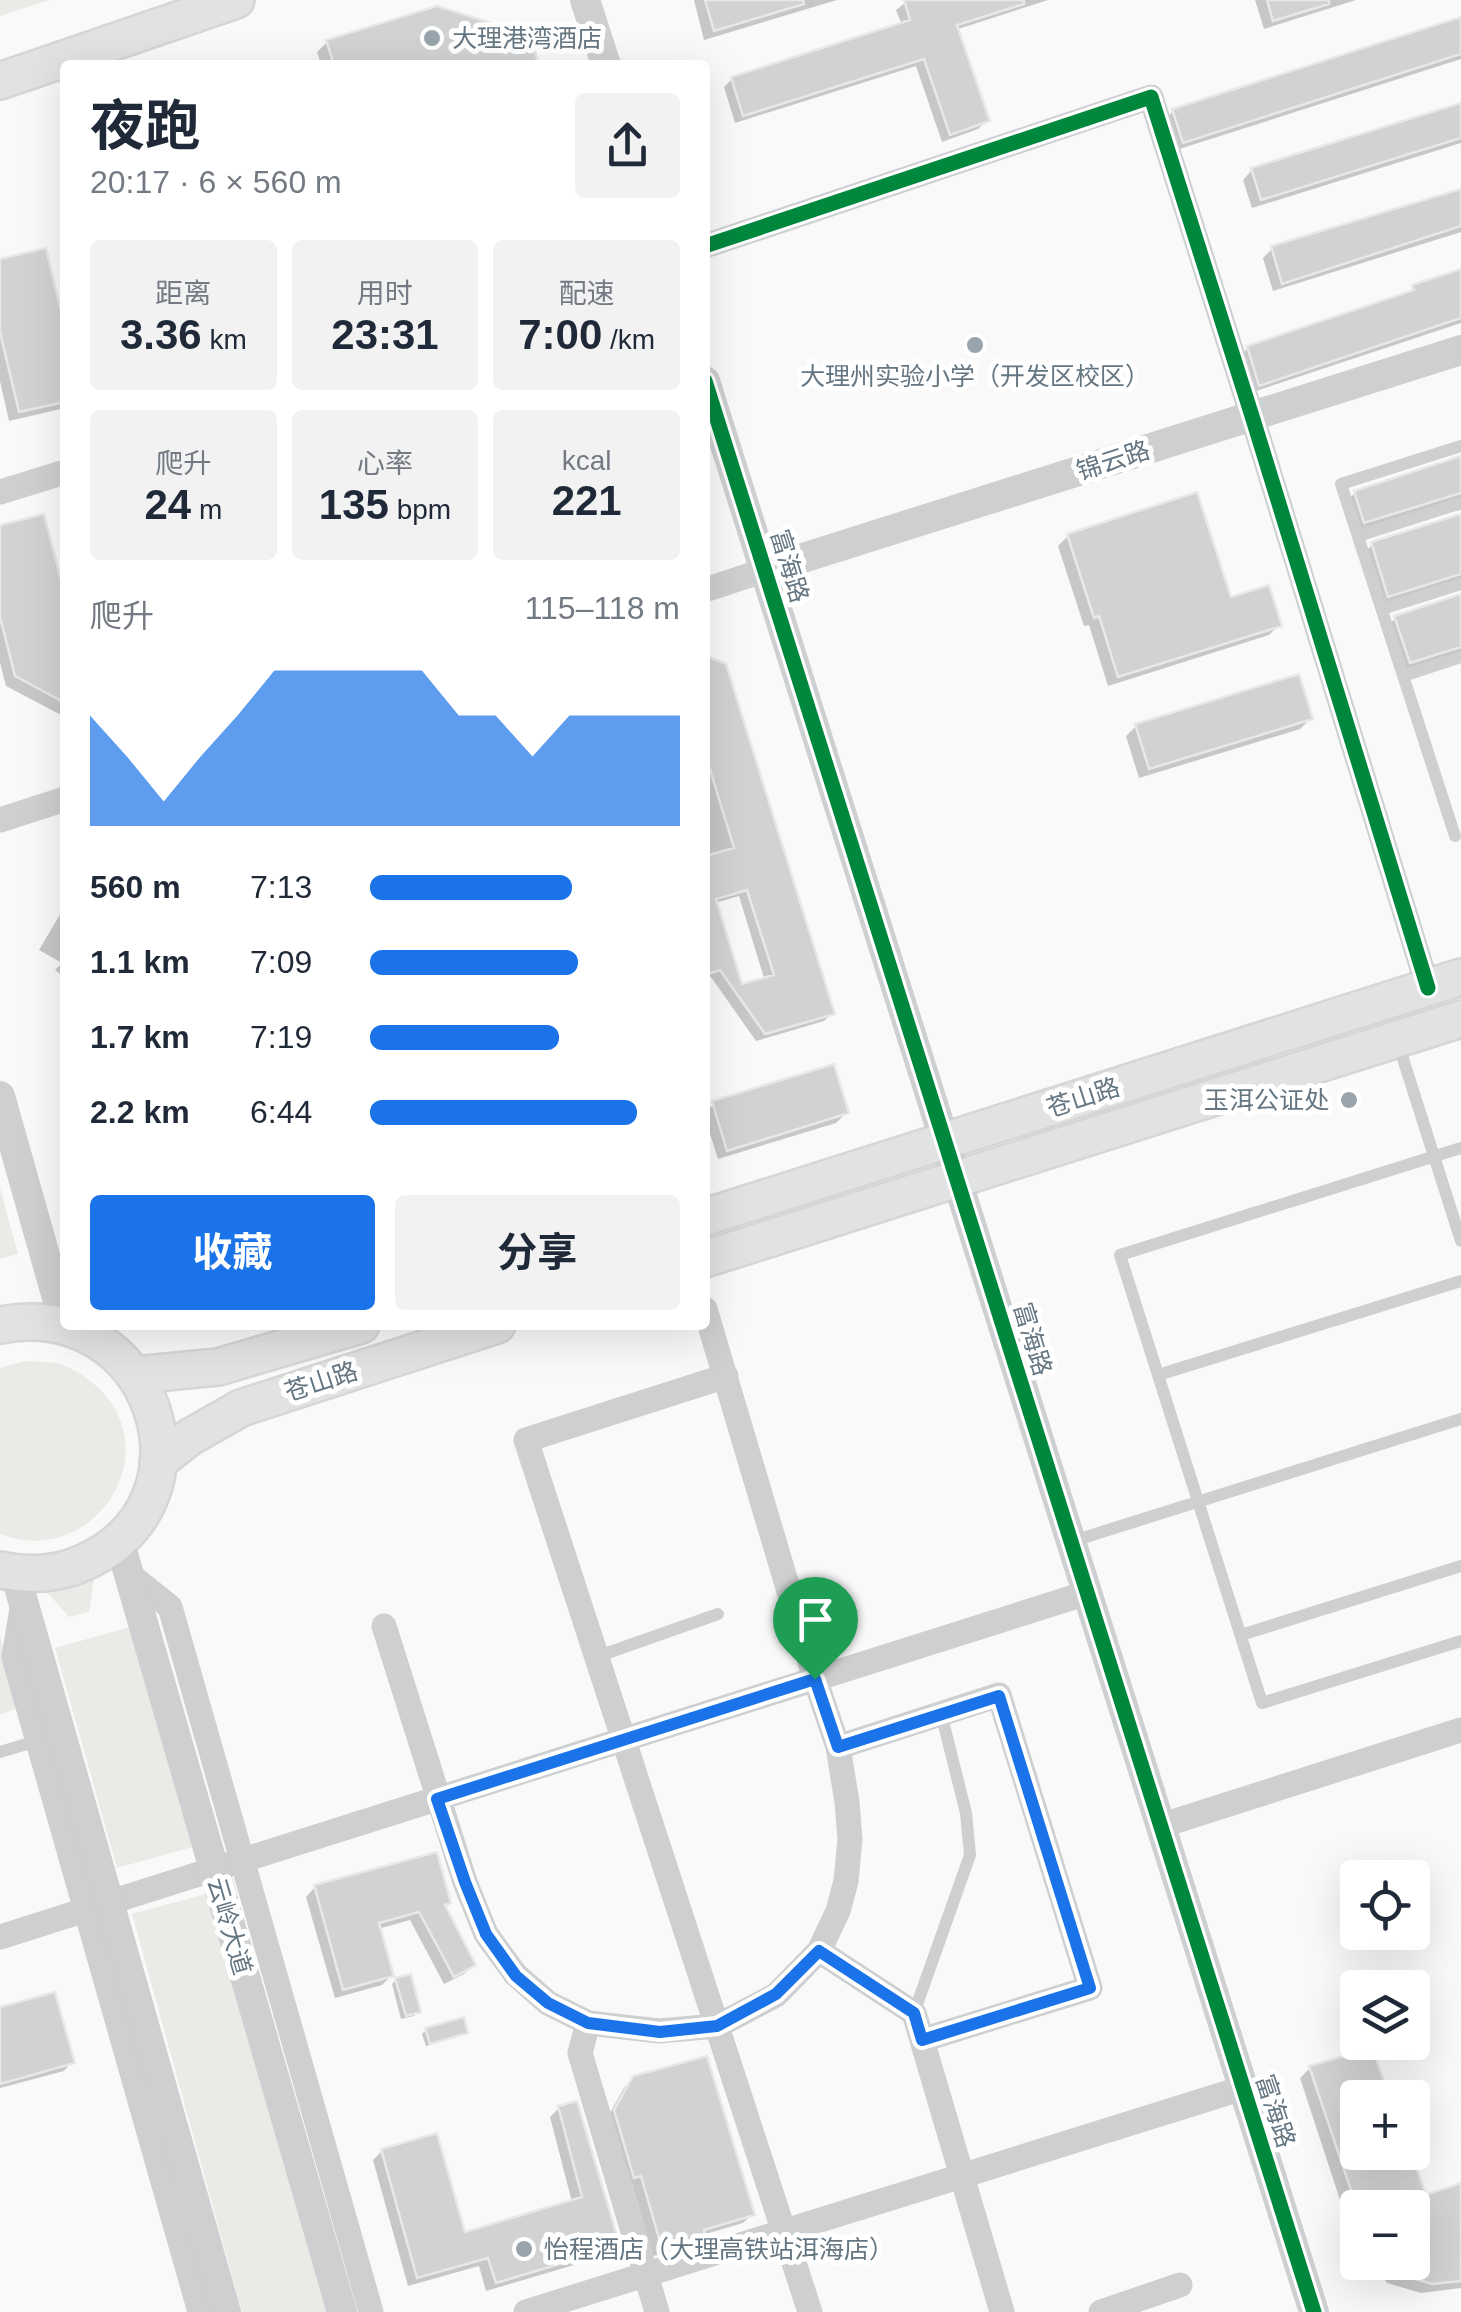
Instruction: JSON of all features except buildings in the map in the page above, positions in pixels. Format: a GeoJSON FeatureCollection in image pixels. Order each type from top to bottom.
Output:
{"type":"FeatureCollection","features":[{"type":"Feature","properties":{"kind":"main road"},"geometry":{"type":"LineString","coordinates":[[0,59],[166,0]]}},
{"type":"Feature","properties":{"kind":"main road"},"geometry":{"type":"LineString","coordinates":[[63,60],[236,0]]}},
{"type":"Feature","properties":{"kind":"main road"},"geometry":{"type":"LineString","coordinates":[[0,82],[60,61]]}},
{"type":"Feature","properties":{"kind":"main road","name":"苍山路"},"geometry":{"type":"LineString","coordinates":[[710,1215],[1444,982]]}},
{"type":"Feature","properties":{"kind":"main road","name":"苍山路"},"geometry":{"type":"LineString","coordinates":[[710,1256],[1461,1019]]}},
{"type":"Feature","properties":{"kind":"main road"},"geometry":{"type":"LineString","coordinates":[[0,1326],[18,1322],[60,1325]]}},
{"type":"Feature","properties":{"kind":"main road"},"geometry":{"type":"LineString","coordinates":[[13,1582],[71,1568],[120,1540],[147,1502],[158,1462],[158,1431],[152,1408],[135,1374],[100,1340],[75,1330]]}},
{"type":"Feature","properties":{"kind":"main road","name":"苍山路"},"geometry":{"type":"LineString","coordinates":[[135,1374],[184,1372],[232,1364],[344,1330]]}},
{"type":"Feature","properties":{"kind":"main road","name":"苍山路"},"geometry":{"type":"LineString","coordinates":[[158,1462],[208,1424],[241,1408],[481,1330]]}},
{"type":"Feature","properties":{"kind":"street"},"geometry":{"type":"LineString","coordinates":[[585,0],[604,60]]}},
{"type":"Feature","properties":{"kind":"street"},"geometry":{"type":"LineString","coordinates":[[710,244],[1150,96],[1252,416],[1444,982]]}},
{"type":"Feature","properties":{"kind":"street","name":"锦云路"},"geometry":{"type":"LineString","coordinates":[[765,570],[1461,350]]}},
{"type":"Feature","properties":{"kind":"street","name":"富海路"},"geometry":{"type":"LineString","coordinates":[[710,397],[1314,2312]]}},
{"type":"Feature","properties":{"kind":"street"},"geometry":{"type":"LineString","coordinates":[[0,492],[60,474]]}},
{"type":"Feature","properties":{"kind":"street"},"geometry":{"type":"LineString","coordinates":[[710,588],[765,570]]}},
{"type":"Feature","properties":{"kind":"street"},"geometry":{"type":"LineString","coordinates":[[0,820],[60,801]]}},
{"type":"Feature","properties":{"kind":"street"},"geometry":{"type":"LineString","coordinates":[[0,1096],[60,1308]]}},
{"type":"Feature","properties":{"kind":"street"},"geometry":{"type":"LineString","coordinates":[[384,1626],[465,1882],[486,1934],[516,1976],[548,2003],[588,2023],[660,2032],[717,2026],[776,1994],[819,1951],[838,1911],[849,1853],[847,1802],[838,1747],[710,1325]]}},
{"type":"Feature","properties":{"kind":"street"},"geometry":{"type":"LineString","coordinates":[[726,1376],[526,1440],[810,2312]]}},
{"type":"Feature","properties":{"kind":"street","name":"云岭大道"},"geometry":{"type":"LineString","coordinates":[[120,1540],[228,1865],[342,2312]]}},
{"type":"Feature","properties":{"kind":"street"},"geometry":{"type":"LineString","coordinates":[[13,1582],[14,1658],[38,1741],[98,1906],[226,2312]]}},
{"type":"Feature","properties":{"kind":"street"},"geometry":{"type":"LineString","coordinates":[[13,1582],[200,2312]]}},
{"type":"Feature","properties":{"kind":"street"},"geometry":{"type":"LineString","coordinates":[[0,1937],[1087,1593]]}},
{"type":"Feature","properties":{"kind":"street"},"geometry":{"type":"LineString","coordinates":[[838,1747],[999,1696],[1090,1988],[922,2040]]}},
{"type":"Feature","properties":{"kind":"street"},"geometry":{"type":"LineString","coordinates":[[1160,1826],[1461,1730]]}},
{"type":"Feature","properties":{"kind":"street"},"geometry":{"type":"LineString","coordinates":[[228,1865],[370,2312]]}},
{"type":"Feature","properties":{"kind":"street"},"geometry":{"type":"LineString","coordinates":[[819,1951],[914,2013],[1002,2312]]}},
{"type":"Feature","properties":{"kind":"street"},"geometry":{"type":"LineString","coordinates":[[588,2023],[580,2053],[657,2312]]}},
{"type":"Feature","properties":{"kind":"street"},"geometry":{"type":"LineString","coordinates":[[526,2312],[1242,2088]]}},
{"type":"Feature","properties":{"kind":"street"},"geometry":{"type":"LineString","coordinates":[[1101,2312],[1180,2285]]}},
{"type":"Feature","properties":{"kind":"lane"},"geometry":{"type":"LineString","coordinates":[[1455,836],[1342,484],[1461,446]]}},
{"type":"Feature","properties":{"kind":"lane"},"geometry":{"type":"LineString","coordinates":[[1358,536],[1461,503]]}},
{"type":"Feature","properties":{"kind":"lane"},"geometry":{"type":"LineString","coordinates":[[1382,610],[1461,584]]}},
{"type":"Feature","properties":{"kind":"lane"},"geometry":{"type":"LineString","coordinates":[[1404,676],[1461,658]]}},
{"type":"Feature","properties":{"kind":"lane"},"geometry":{"type":"LineString","coordinates":[[1397,1039],[1461,1241]]}},
{"type":"Feature","properties":{"kind":"lane"},"geometry":{"type":"LineString","coordinates":[[1461,1148],[1120,1255],[1262,1703],[1461,1641]]}},
{"type":"Feature","properties":{"kind":"lane"},"geometry":{"type":"LineString","coordinates":[[1158,1375],[1461,1280]]}},
{"type":"Feature","properties":{"kind":"lane"},"geometry":{"type":"LineString","coordinates":[[1070,1542],[1461,1420]]}},
{"type":"Feature","properties":{"kind":"lane"},"geometry":{"type":"LineString","coordinates":[[1241,1636],[1461,1566]]}},
{"type":"Feature","properties":{"kind":"lane"},"geometry":{"type":"LineString","coordinates":[[596,1657],[718,1614]]}},
{"type":"Feature","properties":{"kind":"lane"},"geometry":{"type":"LineString","coordinates":[[914,2013],[970,1855],[966,1813],[941,1714]]}},
{"type":"Feature","properties":{"kind":"lane"},"geometry":{"type":"LineString","coordinates":[[0,1752],[38,1741]]}},
{"type":"Feature","properties":{"kind":"shaded area"},"geometry":{"type":"Polygon","coordinates":[[[0,0],[49,0],[0,16],[0,0]]]}},
{"type":"Feature","properties":{"kind":"shaded area"},"geometry":{"type":"Polygon","coordinates":[[[0,1188],[18,1254],[0,1259],[0,1188]]]}},
{"type":"Feature","properties":{"kind":"shaded area"},"geometry":{"type":"Polygon","coordinates":[[[25,1361],[56,1363],[91,1381],[117,1412],[125,1442],[123,1471],[111,1498],[91,1520],[65,1535],[34,1541],[0,1534],[0,1368],[25,1361]]]}},
{"type":"Feature","properties":{"kind":"shaded area"},"geometry":{"type":"Polygon","coordinates":[[[94,1579],[89,1612],[69,1617],[47,1592],[94,1579]]]}},
{"type":"Feature","properties":{"kind":"shaded area"},"geometry":{"type":"Polygon","coordinates":[[[134,1626],[196,1846],[117,1868],[55,1648],[134,1626]]]}},
{"type":"Feature","properties":{"kind":"shaded area"},"geometry":{"type":"Polygon","coordinates":[[[0,1636],[20,1707],[0,1715],[0,1636]]]}},
{"type":"Feature","properties":{"kind":"shaded area"},"geometry":{"type":"Polygon","coordinates":[[[220,1890],[337,2312],[242,2312],[132,1914],[220,1890]]]}},
{"type":"Feature","properties":{"kind":"cycle path"},"geometry":{"type":"LineString","coordinates":[[710,244],[1151,97],[1428,988]]}},
{"type":"Feature","properties":{"kind":"cycle path"},"geometry":{"type":"LineString","coordinates":[[710,397],[1314,2312]]}},
{"type":"Feature","properties":{"kind":"place","name":"大理港湾酒店"},"geometry":{"type":"Point","coordinates":[432,38]}},
{"type":"Feature","properties":{"kind":"place","name":"大理州实验小学（开发区校区）"},"geometry":{"type":"Point","coordinates":[975,345]}},
{"type":"Feature","properties":{"kind":"place","name":"玉洱公证处"},"geometry":{"type":"Point","coordinates":[1349,1100]}},
{"type":"Feature","properties":{"kind":"place","name":"怡程酒店（大理高铁站洱海店）"},"geometry":{"type":"Point","coordinates":[524,2249]}},
{"type":"Feature","properties":{"kind":"route"},"geometry":{"type":"LineString","coordinates":[[815,1679],[838,1747],[999,1696],[1090,1988],[922,2040],[914,2013],[819,1951],[776,1994],[717,2026],[660,2032],[588,2023],[548,2003],[516,1976],[486,1934],[437,1799],[815,1679]]}}]}
